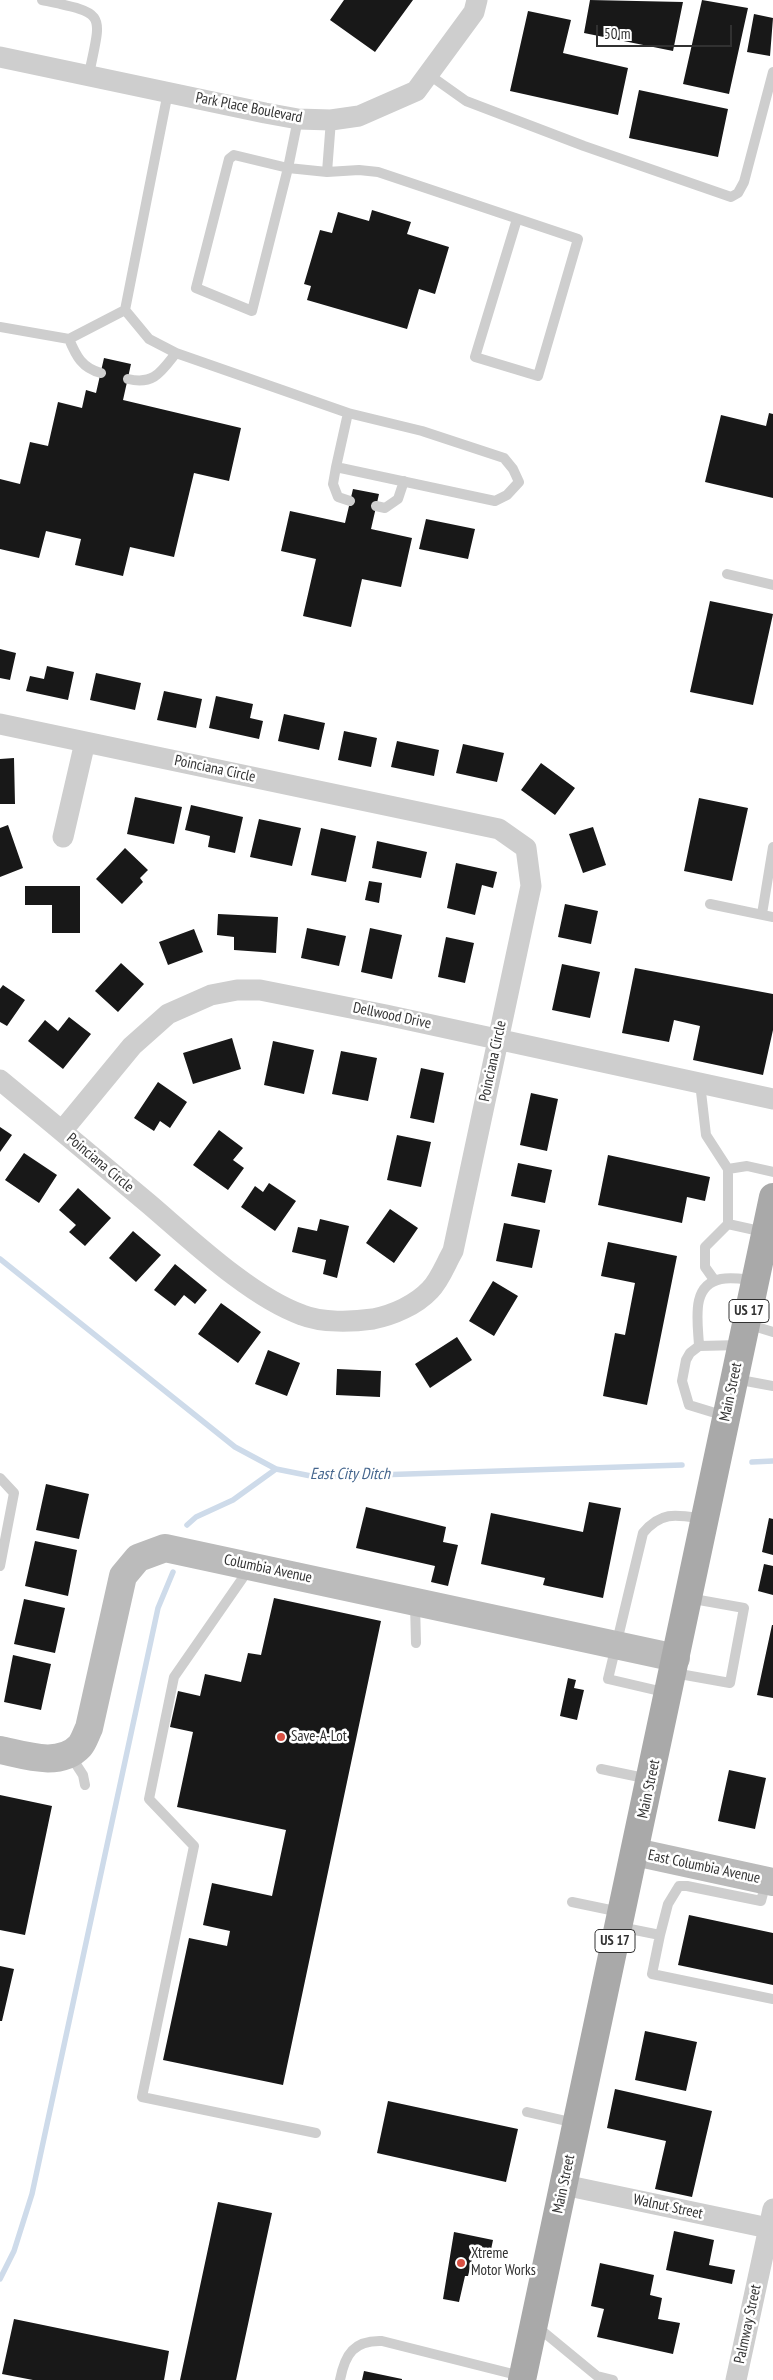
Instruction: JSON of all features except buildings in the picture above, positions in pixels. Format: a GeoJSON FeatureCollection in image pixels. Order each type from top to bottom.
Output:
{"type":"FeatureCollection","features":[{"type":"Feature","properties":{"kind":"main road","name":"Main Street"},"geometry":{"type":"LineString","coordinates":[[523,2378],[673,1675],[734,1378],[764,1255],[773,1197]]}},
{"type":"Feature","properties":{"kind":"street","name":"Park Place Boulevard"},"geometry":{"type":"LineString","coordinates":[[0,57],[298,119],[331,120],[358,116],[416,91],[474,12],[477,0]]}},
{"type":"Feature","properties":{"kind":"street","name":"Poinciana Circle"},"geometry":{"type":"LineString","coordinates":[[0,724],[498,829],[526,848],[531,886],[452,1251],[430,1290],[404,1308],[386,1316],[359,1321],[329,1320],[303,1316],[276,1303],[253,1288],[184,1234],[0,1080]]}},
{"type":"Feature","properties":{"kind":"street"},"geometry":{"type":"LineString","coordinates":[[63,837],[86,742]]}},
{"type":"Feature","properties":{"kind":"street","name":"Dellwood Drive"},"geometry":{"type":"LineString","coordinates":[[62,1131],[132,1046],[168,1014],[211,995],[238,990],[260,990],[498,1038],[773,1099]]}},
{"type":"Feature","properties":{"kind":"street","name":"Columbia Avenue"},"geometry":{"type":"LineString","coordinates":[[70,1754],[80,1746],[89,1728],[123,1576],[130,1566],[148,1553],[165,1548],[615,1645],[673,1675]]}},
{"type":"Feature","properties":{"kind":"street"},"geometry":{"type":"LineString","coordinates":[[6,1754],[52,1759],[70,1754]]}},
{"type":"Feature","properties":{"kind":"street","name":"East Columbia Avenue"},"geometry":{"type":"LineString","coordinates":[[635,1852],[693,1876],[770,1881]]}},
{"type":"Feature","properties":{"kind":"street","name":"Walnut Street"},"geometry":{"type":"LineString","coordinates":[[564,2185],[772,2222]]}},
{"type":"Feature","properties":{"kind":"street","name":"Palmway Street"},"geometry":{"type":"LineString","coordinates":[[736,2380],[772,2222]]}},
{"type":"Feature","properties":{"kind":"lane"},"geometry":{"type":"LineString","coordinates":[[42,0],[89,11],[95,17],[98,29],[89,74]]}},
{"type":"Feature","properties":{"kind":"lane"},"geometry":{"type":"LineString","coordinates":[[428,74],[466,101],[584,146],[731,197],[738,193],[744,182],[773,72]]}},
{"type":"Feature","properties":{"kind":"lane"},"geometry":{"type":"LineString","coordinates":[[125,310],[168,92]]}},
{"type":"Feature","properties":{"kind":"lane"},"geometry":{"type":"LineString","coordinates":[[298,119],[288,168],[252,311],[196,288],[229,159],[234,155],[288,168],[327,172],[359,170],[378,172],[578,239],[538,376],[475,357],[517,219]]}},
{"type":"Feature","properties":{"kind":"lane"},"geometry":{"type":"LineString","coordinates":[[327,172],[331,120]]}},
{"type":"Feature","properties":{"kind":"lane"},"geometry":{"type":"LineString","coordinates":[[0,327],[69,339],[125,310]]}},
{"type":"Feature","properties":{"kind":"lane"},"geometry":{"type":"LineString","coordinates":[[125,310],[150,339],[176,354],[348,413],[422,431],[504,458],[513,469],[519,482],[507,495],[495,501],[336,467]]}},
{"type":"Feature","properties":{"kind":"lane"},"geometry":{"type":"LineString","coordinates":[[69,339],[79,361],[94,371],[101,373]]}},
{"type":"Feature","properties":{"kind":"lane"},"geometry":{"type":"LineString","coordinates":[[128,379],[140,382],[157,376],[176,354]]}},
{"type":"Feature","properties":{"kind":"lane"},"geometry":{"type":"LineString","coordinates":[[348,413],[333,484],[338,498],[350,501]]}},
{"type":"Feature","properties":{"kind":"lane"},"geometry":{"type":"LineString","coordinates":[[376,506],[384,508],[398,499],[404,482]]}},
{"type":"Feature","properties":{"kind":"lane"},"geometry":{"type":"LineString","coordinates":[[727,574],[773,585]]}},
{"type":"Feature","properties":{"kind":"lane"},"geometry":{"type":"LineString","coordinates":[[762,914],[773,847]]}},
{"type":"Feature","properties":{"kind":"lane"},"geometry":{"type":"LineString","coordinates":[[710,904],[773,917]]}},
{"type":"Feature","properties":{"kind":"lane"},"geometry":{"type":"LineString","coordinates":[[700,1084],[706,1135],[728,1169],[728,1224],[705,1247],[704,1267],[715,1281]]}},
{"type":"Feature","properties":{"kind":"lane"},"geometry":{"type":"LineString","coordinates":[[728,1169],[747,1166],[773,1172]]}},
{"type":"Feature","properties":{"kind":"lane"},"geometry":{"type":"LineString","coordinates":[[699,1346],[697,1316],[700,1295],[709,1283],[764,1255],[728,1224]]}},
{"type":"Feature","properties":{"kind":"lane"},"geometry":{"type":"LineString","coordinates":[[726,1416],[689,1405],[682,1381],[686,1360],[690,1353],[699,1346],[744,1335],[773,1332]]}},
{"type":"Feature","properties":{"kind":"lane"},"geometry":{"type":"LineString","coordinates":[[734,1378],[773,1386]]}},
{"type":"Feature","properties":{"kind":"lane"},"geometry":{"type":"LineString","coordinates":[[0,1478],[14,1493],[0,1566]]}},
{"type":"Feature","properties":{"kind":"lane"},"geometry":{"type":"LineString","coordinates":[[688,1598],[744,1608],[730,1683],[673,1675],[608,1679],[642,1533],[650,1525],[671,1515],[704,1519]]}},
{"type":"Feature","properties":{"kind":"lane"},"geometry":{"type":"LineString","coordinates":[[252,1566],[174,1677],[149,1799],[194,1846],[142,2097],[316,2133]]}},
{"type":"Feature","properties":{"kind":"lane"},"geometry":{"type":"LineString","coordinates":[[415,1601],[416,1643]]}},
{"type":"Feature","properties":{"kind":"lane"},"geometry":{"type":"LineString","coordinates":[[70,1754],[83,1775],[85,1785]]}},
{"type":"Feature","properties":{"kind":"lane"},"geometry":{"type":"LineString","coordinates":[[601,1769],[650,1779]]}},
{"type":"Feature","properties":{"kind":"lane"},"geometry":{"type":"LineString","coordinates":[[693,1876],[678,1886],[673,1893],[660,1935],[652,1974],[773,1999]]}},
{"type":"Feature","properties":{"kind":"lane"},"geometry":{"type":"LineString","coordinates":[[572,1902],[660,1935]]}},
{"type":"Feature","properties":{"kind":"lane"},"geometry":{"type":"LineString","coordinates":[[527,2112],[576,2123]]}},
{"type":"Feature","properties":{"kind":"lane"},"geometry":{"type":"LineString","coordinates":[[534,2324],[597,2376],[613,2380]]}},
{"type":"Feature","properties":{"kind":"lane"},"geometry":{"type":"LineString","coordinates":[[340,2380],[351,2351],[360,2344],[370,2341],[382,2341],[523,2378]]}},
{"type":"Feature","properties":{"kind":"waterway","name":"East City Ditch"},"geometry":{"type":"LineString","coordinates":[[0,1259],[235,1447],[276,1469],[316,1477],[682,1465]]}},
{"type":"Feature","properties":{"kind":"waterway","name":"East City Ditch"},"geometry":{"type":"LineString","coordinates":[[752,1462],[773,1461]]}},
{"type":"Feature","properties":{"kind":"waterway"},"geometry":{"type":"LineString","coordinates":[[187,1525],[196,1517],[233,1500],[276,1469]]}},
{"type":"Feature","properties":{"kind":"waterway"},"geometry":{"type":"LineString","coordinates":[[0,2279],[14,2251],[32,2194],[158,1608],[173,1572]]}},
{"type":"Feature","properties":{"kind":"place","name":"Save-A-Lot"},"geometry":{"type":"Point","coordinates":[281,1737]}},
{"type":"Feature","properties":{"kind":"place","name":"Xtreme Motor Works"},"geometry":{"type":"Point","coordinates":[461,2263]}}]}
